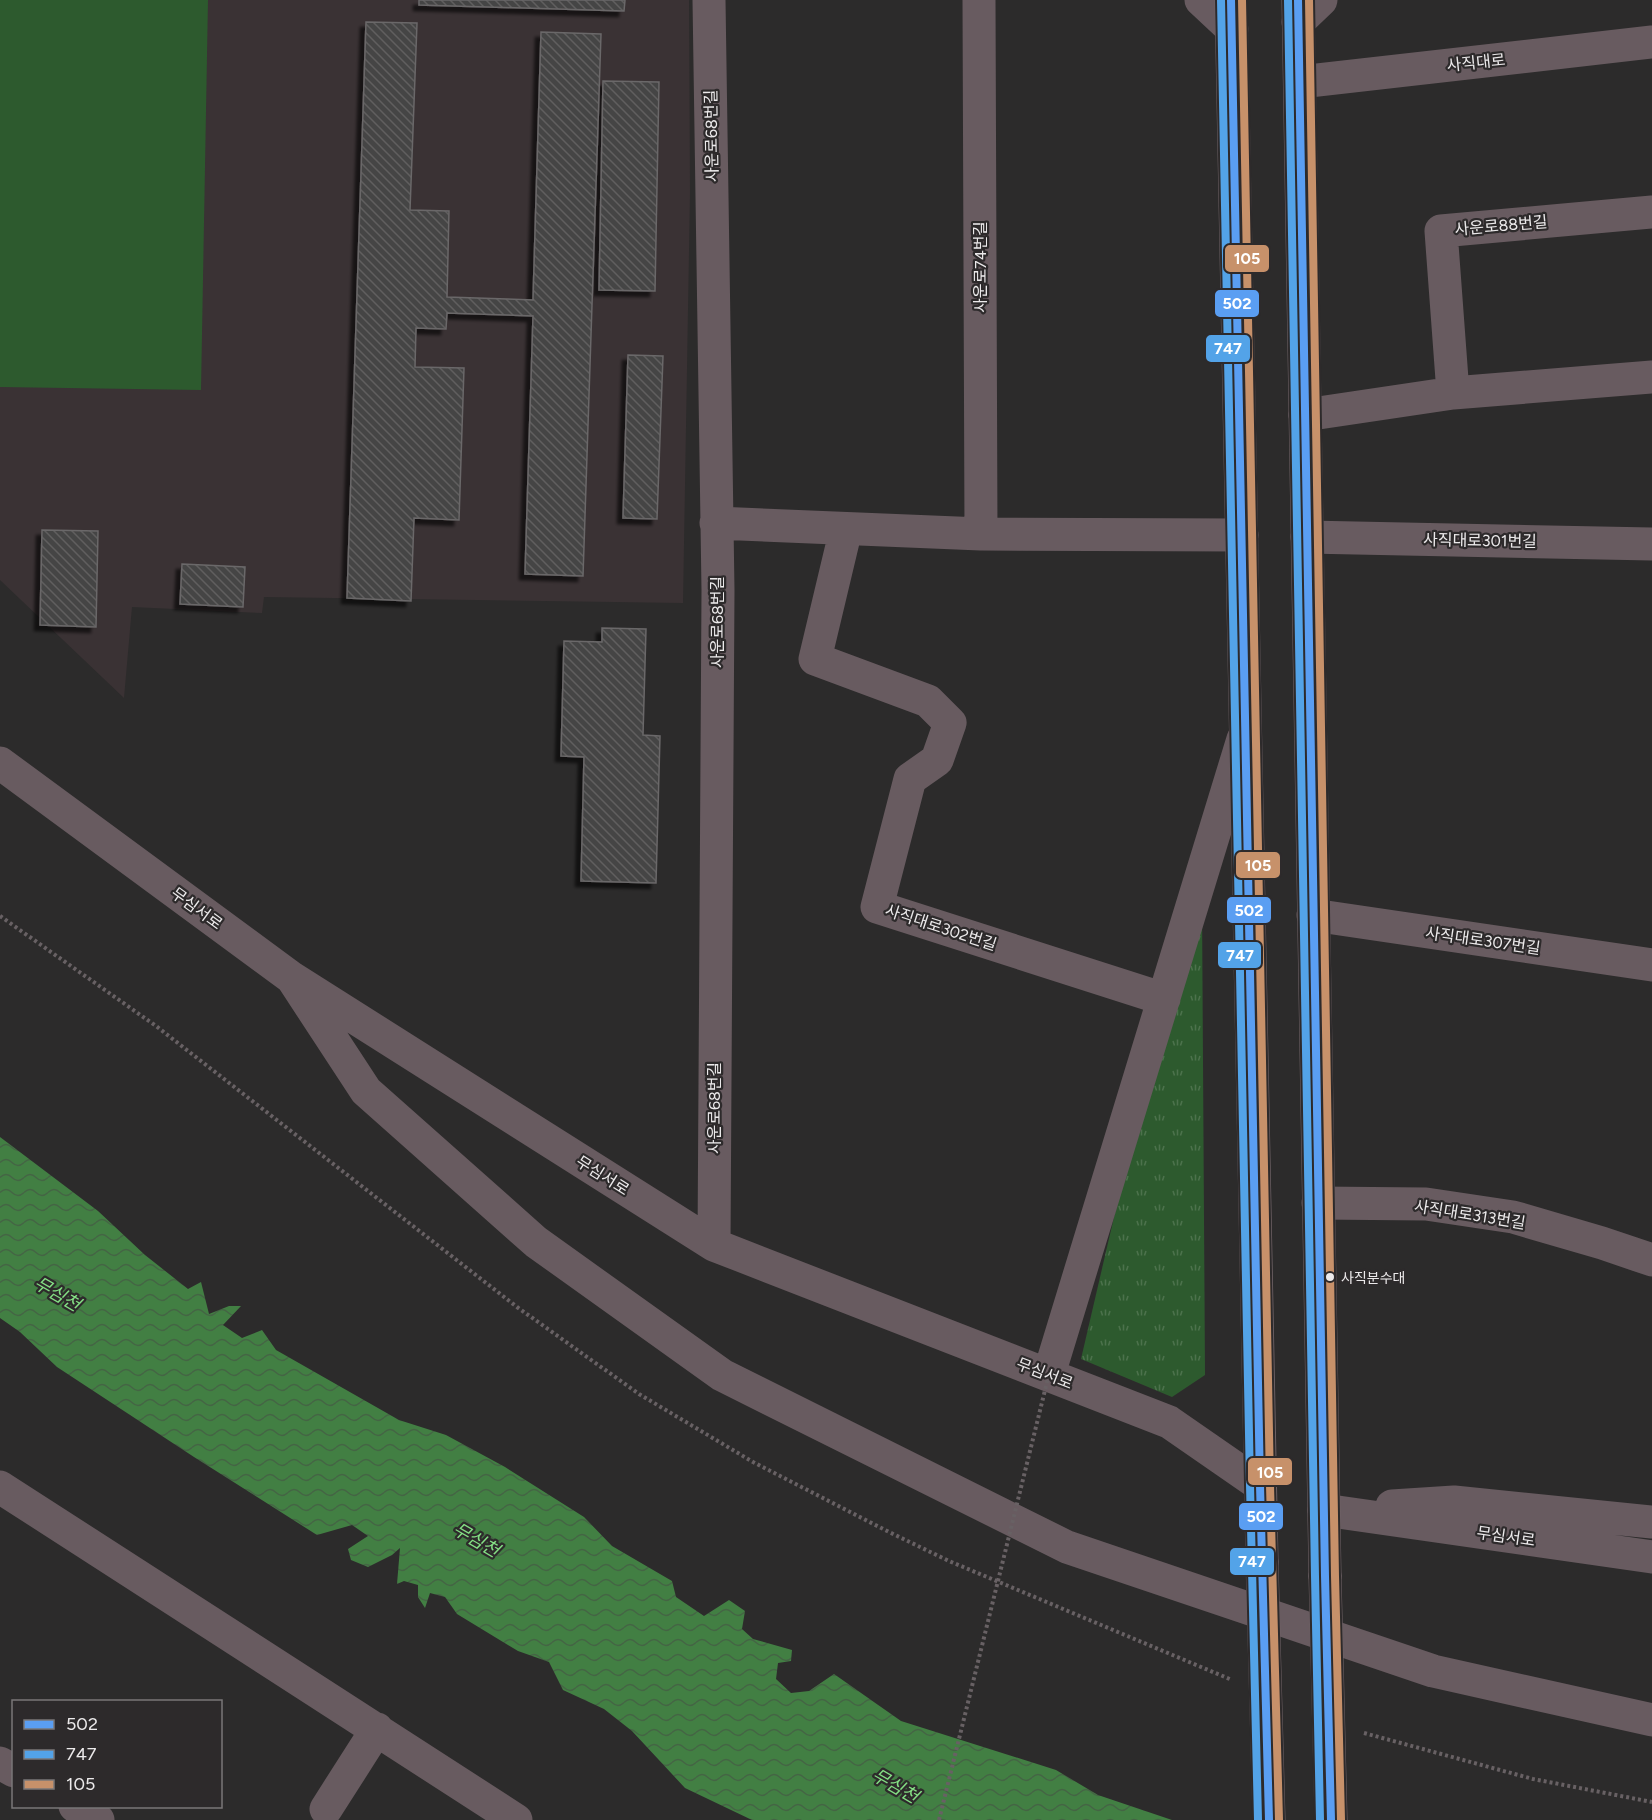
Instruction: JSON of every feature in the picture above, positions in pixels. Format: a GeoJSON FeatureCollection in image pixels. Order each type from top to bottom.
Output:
{"type":"FeatureCollection","features":[{"type":"Feature","properties":{"kind":"main road"},"geometry":{"type":"LineString","coordinates":[[1306,7],[1299,82],[1331,1820]]}},
{"type":"Feature","properties":{"kind":"main road"},"geometry":{"type":"LineString","coordinates":[[1232,14],[1260,1485],[1269,1820]]}},
{"type":"Feature","properties":{"kind":"street","name":"사운로68번길"},"geometry":{"type":"LineString","coordinates":[[710,0],[716,523],[714,1245]]}},
{"type":"Feature","properties":{"kind":"street","name":"사운로74번길"},"geometry":{"type":"LineString","coordinates":[[979,0],[981,534]]}},
{"type":"Feature","properties":{"kind":"street"},"geometry":{"type":"LineString","coordinates":[[1201,0],[1232,14]]}},
{"type":"Feature","properties":{"kind":"street","name":"사직대로"},"geometry":{"type":"LineString","coordinates":[[1299,82],[1652,42]]}},
{"type":"Feature","properties":{"kind":"street","name":"사운로88번길"},"geometry":{"type":"LineString","coordinates":[[1453,393],[1441,231],[1652,212]]}},
{"type":"Feature","properties":{"kind":"street"},"geometry":{"type":"LineString","coordinates":[[1305,415],[1453,393],[1652,376]]}},
{"type":"Feature","properties":{"kind":"street"},"geometry":{"type":"LineString","coordinates":[[716,523],[981,534],[1242,535]]}},
{"type":"Feature","properties":{"kind":"street","name":"사직대로302번길"},"geometry":{"type":"LineString","coordinates":[[846,528],[815,659],[928,701],[950,723],[937,760],[910,779],[877,907],[1164,999]]}},
{"type":"Feature","properties":{"kind":"street","name":"사직대로301번길"},"geometry":{"type":"LineString","coordinates":[[1307,537],[1652,544]]}},
{"type":"Feature","properties":{"kind":"street"},"geometry":{"type":"LineString","coordinates":[[1049,1374],[1246,730]]}},
{"type":"Feature","properties":{"kind":"street","name":"무심서로"},"geometry":{"type":"LineString","coordinates":[[0,764],[292,978],[714,1245],[1169,1422],[1260,1485]]}},
{"type":"Feature","properties":{"kind":"street","name":"사직대로307번길"},"geometry":{"type":"LineString","coordinates":[[1313,915],[1652,965]]}},
{"type":"Feature","properties":{"kind":"street"},"geometry":{"type":"LineString","coordinates":[[292,978],[366,1091],[536,1242],[722,1374],[1067,1547],[1433,1671],[1652,1720]]}},
{"type":"Feature","properties":{"kind":"street","name":"사직대로313번길"},"geometry":{"type":"LineString","coordinates":[[1318,1203],[1426,1204],[1513,1217],[1652,1260]]}},
{"type":"Feature","properties":{"kind":"street"},"geometry":{"type":"LineString","coordinates":[[0,1487],[516,1820]]}},
{"type":"Feature","properties":{"kind":"street"},"geometry":{"type":"LineString","coordinates":[[1324,1510],[1454,1502],[1652,1522]]}},
{"type":"Feature","properties":{"kind":"street","name":"무심서로"},"geometry":{"type":"LineString","coordinates":[[1324,1510],[1652,1557]]}},
{"type":"Feature","properties":{"kind":"street"},"geometry":{"type":"LineString","coordinates":[[326,1809],[377,1729]]}},
{"type":"Feature","properties":{"kind":"street"},"geometry":{"type":"LineString","coordinates":[[78,1808],[98,1820]]}},
{"type":"Feature","properties":{"kind":"path"},"geometry":{"type":"LineString","coordinates":[[939,1820],[1049,1374]]}},
{"type":"Feature","properties":{"kind":"shaded area"},"geometry":{"type":"Polygon","coordinates":[[[0,0],[689,0],[690,193],[683,603],[264,597],[262,613],[132,607],[124,698],[0,580],[0,0]]]}},
{"type":"Feature","properties":{"kind":"green space"},"geometry":{"type":"Polygon","coordinates":[[[0,0],[208,0],[201,390],[0,387],[0,0]]]}},
{"type":"Feature","properties":{"kind":"green space"},"geometry":{"type":"Polygon","coordinates":[[[1202,906],[1205,1375],[1172,1397],[1081,1359],[1158,1028],[1202,906]]]}},
{"type":"Feature","properties":{"kind":"water","name":"무심천"},"geometry":{"type":"Polygon","coordinates":[[[0,1137],[98,1211],[145,1255],[188,1289],[201,1282],[209,1314],[229,1306],[241,1306],[223,1325],[242,1338],[262,1330],[276,1350],[399,1420],[446,1435],[505,1467],[584,1517],[612,1546],[672,1581],[676,1597],[704,1616],[729,1600],[745,1611],[742,1629],[753,1639],[792,1650],[791,1661],[778,1663],[776,1679],[791,1693],[809,1691],[834,1674],[901,1721],[1056,1770],[1098,1795],[1172,1820],[752,1820],[685,1788],[632,1731],[604,1709],[563,1690],[549,1662],[518,1651],[457,1614],[445,1597],[430,1593],[425,1608],[418,1597],[418,1585],[404,1581],[397,1584],[400,1548],[392,1555],[368,1567],[351,1560],[348,1549],[368,1536],[352,1525],[317,1535],[57,1367],[20,1332],[0,1318],[0,1137]]]}},
{"type":"Feature","properties":{"kind":"building"},"geometry":{"type":"Polygon","coordinates":[[[419,0],[625,0],[624,11],[419,5],[419,0]]]}},
{"type":"Feature","properties":{"kind":"building"},"geometry":{"type":"Polygon","coordinates":[[[366,22],[417,23],[410,210],[449,211],[447,297],[533,300],[541,32],[601,34],[583,576],[525,574],[533,316],[447,313],[446,329],[416,328],[415,367],[464,368],[459,520],[414,518],[411,601],[347,598],[366,22]]]}},
{"type":"Feature","properties":{"kind":"building"},"geometry":{"type":"Polygon","coordinates":[[[603,81],[659,82],[655,291],[599,290],[603,81]]]}},
{"type":"Feature","properties":{"kind":"building"},"geometry":{"type":"Polygon","coordinates":[[[628,355],[663,356],[657,519],[623,518],[628,355]]]}},
{"type":"Feature","properties":{"kind":"building"},"geometry":{"type":"Polygon","coordinates":[[[42,530],[98,531],[96,627],[40,625],[42,530]]]}},
{"type":"Feature","properties":{"kind":"building"},"geometry":{"type":"Polygon","coordinates":[[[182,564],[245,567],[243,607],[180,604],[182,564]]]}},
{"type":"Feature","properties":{"kind":"building"},"geometry":{"type":"Polygon","coordinates":[[[602,628],[646,629],[643,735],[660,736],[656,883],[581,881],[584,757],[561,756],[564,641],[602,642],[602,628]]]}},
{"type":"Feature","properties":{"kind":"transit line","name":"747"},"geometry":{"type":"LineString","coordinates":[[1221,0],[1258,1820]]}},
{"type":"Feature","properties":{"kind":"transit line","name":"502"},"geometry":{"type":"LineString","coordinates":[[1231,0],[1260,1485],[1269,1820]]}},
{"type":"Feature","properties":{"kind":"transit line","name":"105"},"geometry":{"type":"LineString","coordinates":[[1242,0],[1270,1485],[1279,1820]]}},
{"type":"Feature","properties":{"kind":"transit line","name":"747"},"geometry":{"type":"LineString","coordinates":[[1288,0],[1320,1820]]}},
{"type":"Feature","properties":{"kind":"transit line","name":"502"},"geometry":{"type":"LineString","coordinates":[[1298,0],[1331,1820]]}},
{"type":"Feature","properties":{"kind":"transit line","name":"105"},"geometry":{"type":"LineString","coordinates":[[1309,0],[1341,1820]]}},
{"type":"Feature","properties":{"kind":"place","name":"사직분수대"},"geometry":{"type":"Point","coordinates":[1330,1277]}}]}
